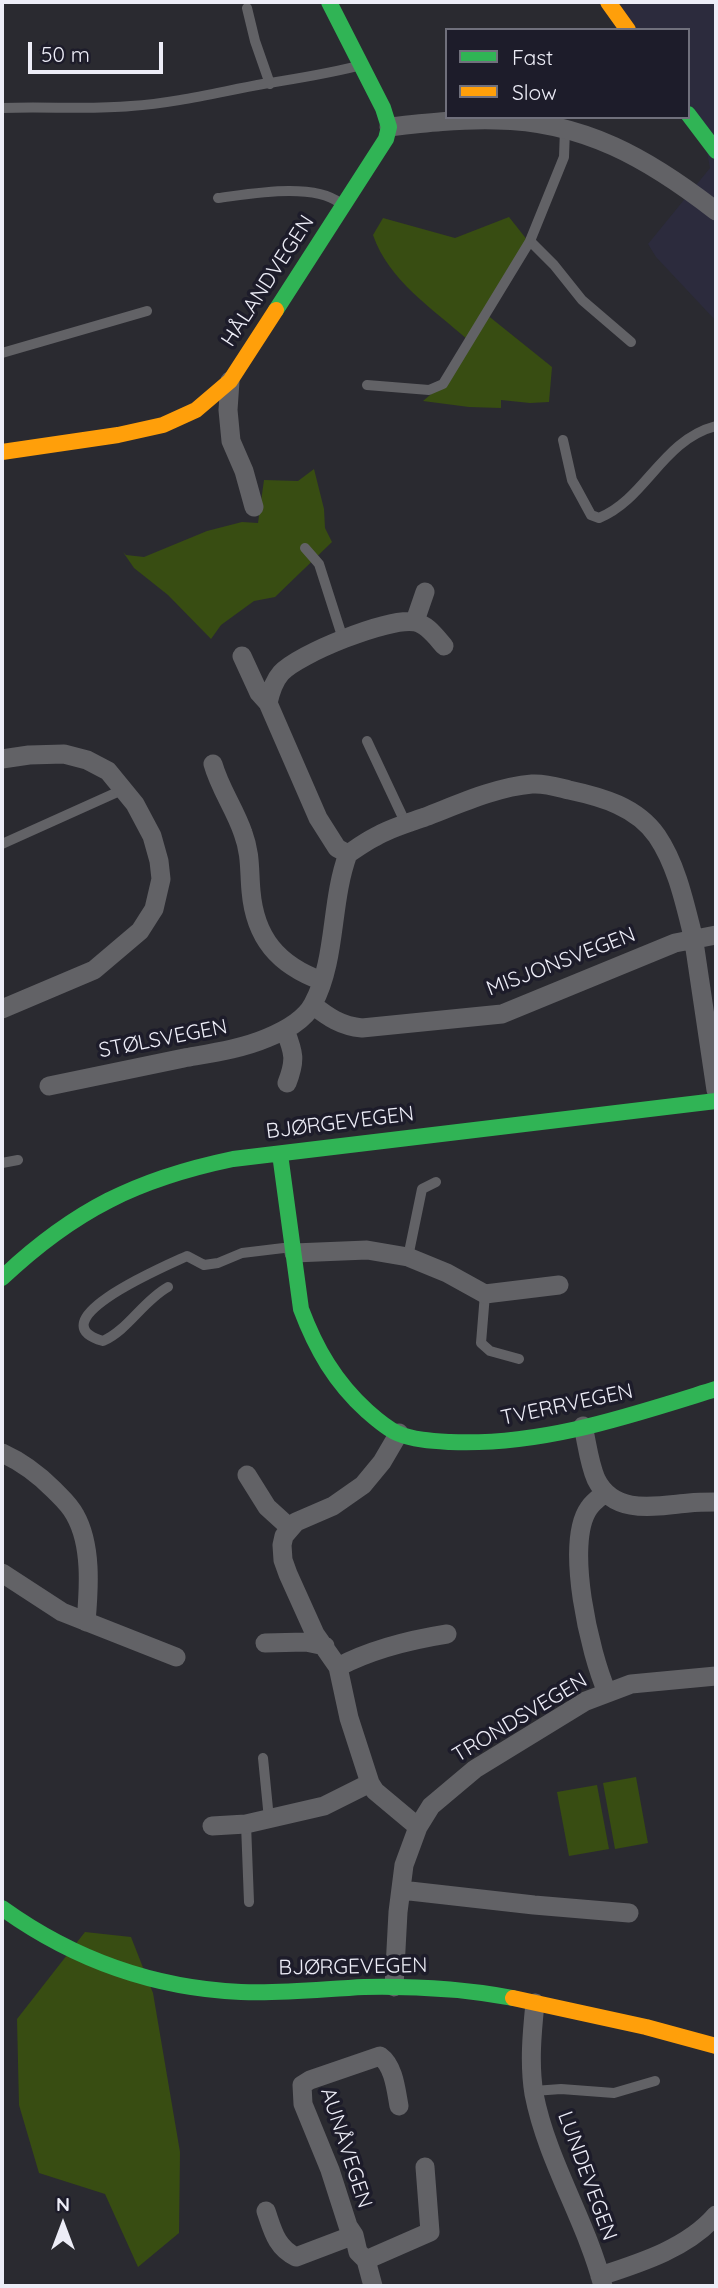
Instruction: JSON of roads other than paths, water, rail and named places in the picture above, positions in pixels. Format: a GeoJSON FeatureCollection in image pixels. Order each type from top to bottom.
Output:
{"type":"FeatureCollection","features":[{"type":"Feature","properties":{"kind":"street"},"geometry":{"type":"LineString","coordinates":[[608,2],[627,28]]}},
{"type":"Feature","properties":{"kind":"street"},"geometry":{"type":"LineString","coordinates":[[335,7],[383,108],[389,127],[465,121],[526,120],[565,129],[618,147],[716,211]]}},
{"type":"Feature","properties":{"kind":"street"},"geometry":{"type":"LineString","coordinates":[[690,117],[716,151]]}},
{"type":"Feature","properties":{"kind":"street","name":"HÅLANDVEGEN"},"geometry":{"type":"LineString","coordinates":[[2,452],[118,435],[163,425],[196,410],[230,381],[379,153],[389,127]]}},
{"type":"Feature","properties":{"kind":"street","name":"HÅLANDVEGEN"},"geometry":{"type":"LineString","coordinates":[[230,381],[230,441],[244,471],[254,507]]}},
{"type":"Feature","properties":{"kind":"street"},"geometry":{"type":"LineString","coordinates":[[415,621],[425,592]]}},
{"type":"Feature","properties":{"kind":"street"},"geometry":{"type":"LineString","coordinates":[[268,703],[280,674],[305,655],[386,625],[415,621],[429,630],[444,646]]}},
{"type":"Feature","properties":{"kind":"street"},"geometry":{"type":"LineString","coordinates":[[242,656],[259,693],[268,703],[318,818],[337,848],[348,854],[376,835],[475,798],[536,783],[596,796],[623,806],[642,820],[657,836],[675,870],[692,932],[690,939],[694,942],[716,1090]]}},
{"type":"Feature","properties":{"kind":"street"},"geometry":{"type":"LineString","coordinates":[[2,759],[64,754],[87,760],[108,771],[135,804],[152,836],[161,879],[154,909],[140,931],[94,970],[2,1009]]}},
{"type":"Feature","properties":{"kind":"street"},"geometry":{"type":"LineString","coordinates":[[213,764],[251,857],[253,908],[264,936],[280,960],[300,973],[322,981]]}},
{"type":"Feature","properties":{"kind":"street","name":"STØLSVEGEN"},"geometry":{"type":"LineString","coordinates":[[49,1086],[242,1047],[285,1030],[303,1017],[313,1005],[322,981],[332,936],[340,876],[348,854]]}},
{"type":"Feature","properties":{"kind":"street","name":"MISJONSVEGEN"},"geometry":{"type":"LineString","coordinates":[[313,1005],[333,1020],[354,1027],[508,1012],[630,961],[690,939],[716,935]]}},
{"type":"Feature","properties":{"kind":"street"},"geometry":{"type":"LineString","coordinates":[[285,1030],[294,1056],[287,1083]]}},
{"type":"Feature","properties":{"kind":"street","name":"BJØRGEVEGEN"},"geometry":{"type":"LineString","coordinates":[[2,1278],[42,1242],[100,1202],[147,1181],[192,1166],[716,1101]]}},
{"type":"Feature","properties":{"kind":"street","name":"TVERRVEGEN"},"geometry":{"type":"LineString","coordinates":[[281,1154],[301,1309],[309,1332],[330,1374],[355,1400],[391,1430],[417,1439],[463,1444],[493,1443],[583,1426],[716,1389]]}},
{"type":"Feature","properties":{"kind":"street"},"geometry":{"type":"LineString","coordinates":[[293,1250],[367,1250],[408,1257],[447,1273],[485,1294],[559,1285]]}},
{"type":"Feature","properties":{"kind":"street"},"geometry":{"type":"LineString","coordinates":[[583,1426],[592,1466],[605,1493],[615,1499],[635,1507],[716,1502]]}},
{"type":"Feature","properties":{"kind":"street"},"geometry":{"type":"LineString","coordinates":[[399,1433],[382,1462],[363,1485],[333,1506],[296,1521],[289,1527],[284,1536],[283,1560],[315,1634],[338,1667],[349,1718],[370,1783],[375,1791],[418,1827]]}},
{"type":"Feature","properties":{"kind":"street"},"geometry":{"type":"LineString","coordinates":[[2,1452],[24,1463],[47,1482],[69,1506],[78,1521],[87,1560],[86,1622]]}},
{"type":"Feature","properties":{"kind":"street"},"geometry":{"type":"LineString","coordinates":[[247,1475],[267,1507],[289,1527]]}},
{"type":"Feature","properties":{"kind":"street","name":"TRONDSVEGEN"},"geometry":{"type":"LineString","coordinates":[[605,1493],[589,1508],[584,1519],[579,1540],[578,1572],[596,1659],[607,1692]]}},
{"type":"Feature","properties":{"kind":"street"},"geometry":{"type":"LineString","coordinates":[[2,1573],[62,1612],[176,1657]]}},
{"type":"Feature","properties":{"kind":"street"},"geometry":{"type":"LineString","coordinates":[[338,1667],[384,1648],[447,1633]]}},
{"type":"Feature","properties":{"kind":"street"},"geometry":{"type":"LineString","coordinates":[[265,1643],[295,1642],[325,1646]]}},
{"type":"Feature","properties":{"kind":"street","name":"TRONDSVEGEN"},"geometry":{"type":"LineString","coordinates":[[394,1987],[404,1865],[418,1827],[431,1806],[475,1769],[586,1701],[631,1684],[716,1676]]}},
{"type":"Feature","properties":{"kind":"street"},"geometry":{"type":"LineString","coordinates":[[212,1826],[246,1824],[324,1806],[370,1783]]}},
{"type":"Feature","properties":{"kind":"street"},"geometry":{"type":"LineString","coordinates":[[401,1890],[629,1913]]}},
{"type":"Feature","properties":{"kind":"street","name":"BJØRGEVEGEN"},"geometry":{"type":"LineString","coordinates":[[2,1908],[15,1919],[79,1955],[134,1975],[169,1984],[240,1992],[394,1987],[463,1990],[535,2003],[679,2035],[716,2046]]}},
{"type":"Feature","properties":{"kind":"street","name":"LUNDEVEGEN"},"geometry":{"type":"LineString","coordinates":[[535,2003],[531,2050],[534,2091],[541,2121],[601,2281],[684,2241],[714,2222]]}},
{"type":"Feature","properties":{"kind":"street","name":"AUNÅVEGEN"},"geometry":{"type":"LineString","coordinates":[[373,2286],[366,2260],[358,2252],[330,2170],[303,2104],[302,2085],[336,2070],[380,2056],[392,2076],[399,2106]]}},
{"type":"Feature","properties":{"kind":"street"},"geometry":{"type":"LineString","coordinates":[[366,2260],[430,2232],[425,2167]]}},
{"type":"Feature","properties":{"kind":"street","name":"AUNÅVEGEN"},"geometry":{"type":"LineString","coordinates":[[265,2211],[278,2241],[285,2251],[296,2257],[354,2235]]}},
{"type":"Feature","properties":{"kind":"lane"},"geometry":{"type":"LineString","coordinates":[[247,8],[270,84]]}},
{"type":"Feature","properties":{"kind":"lane"},"geometry":{"type":"LineString","coordinates":[[2,108],[130,107],[286,82],[362,65]]}},
{"type":"Feature","properties":{"kind":"lane"},"geometry":{"type":"LineString","coordinates":[[367,384],[429,390],[443,384],[530,241],[564,157],[565,129]]}},
{"type":"Feature","properties":{"kind":"lane","name":"HÅLANDVEGEN"},"geometry":{"type":"LineString","coordinates":[[218,198],[273,192],[313,193],[335,200],[343,206]]}},
{"type":"Feature","properties":{"kind":"lane"},"geometry":{"type":"LineString","coordinates":[[530,241],[554,265],[582,300],[631,342]]}},
{"type":"Feature","properties":{"kind":"lane"},"geometry":{"type":"LineString","coordinates":[[2,353],[147,311]]}},
{"type":"Feature","properties":{"kind":"lane"},"geometry":{"type":"LineString","coordinates":[[563,440],[572,480],[591,515],[599,518],[610,514],[628,498],[679,445],[698,431],[716,426]]}},
{"type":"Feature","properties":{"kind":"lane"},"geometry":{"type":"LineString","coordinates":[[305,548],[318,564],[343,639]]}},
{"type":"Feature","properties":{"kind":"lane"},"geometry":{"type":"LineString","coordinates":[[367,741],[406,824]]}},
{"type":"Feature","properties":{"kind":"lane"},"geometry":{"type":"LineString","coordinates":[[2,844],[122,790]]}},
{"type":"Feature","properties":{"kind":"lane"},"geometry":{"type":"LineString","coordinates":[[2,1163],[18,1160]]}},
{"type":"Feature","properties":{"kind":"lane"},"geometry":{"type":"LineString","coordinates":[[408,1257],[422,1189],[436,1182]]}},
{"type":"Feature","properties":{"kind":"lane"},"geometry":{"type":"LineString","coordinates":[[168,1287],[158,1293],[113,1337],[103,1341],[93,1338],[85,1328],[84,1319],[89,1311],[126,1286],[187,1256],[204,1265],[218,1264],[242,1253],[293,1250]]}},
{"type":"Feature","properties":{"kind":"lane"},"geometry":{"type":"LineString","coordinates":[[485,1294],[481,1343],[490,1351],[519,1359]]}},
{"type":"Feature","properties":{"kind":"lane"},"geometry":{"type":"LineString","coordinates":[[263,1758],[269,1819]]}},
{"type":"Feature","properties":{"kind":"lane"},"geometry":{"type":"LineString","coordinates":[[246,1824],[249,1902]]}},
{"type":"Feature","properties":{"kind":"lane","name":"LUNDEVEGEN"},"geometry":{"type":"LineString","coordinates":[[534,2091],[561,2089],[614,2094],[655,2081]]}}]}
